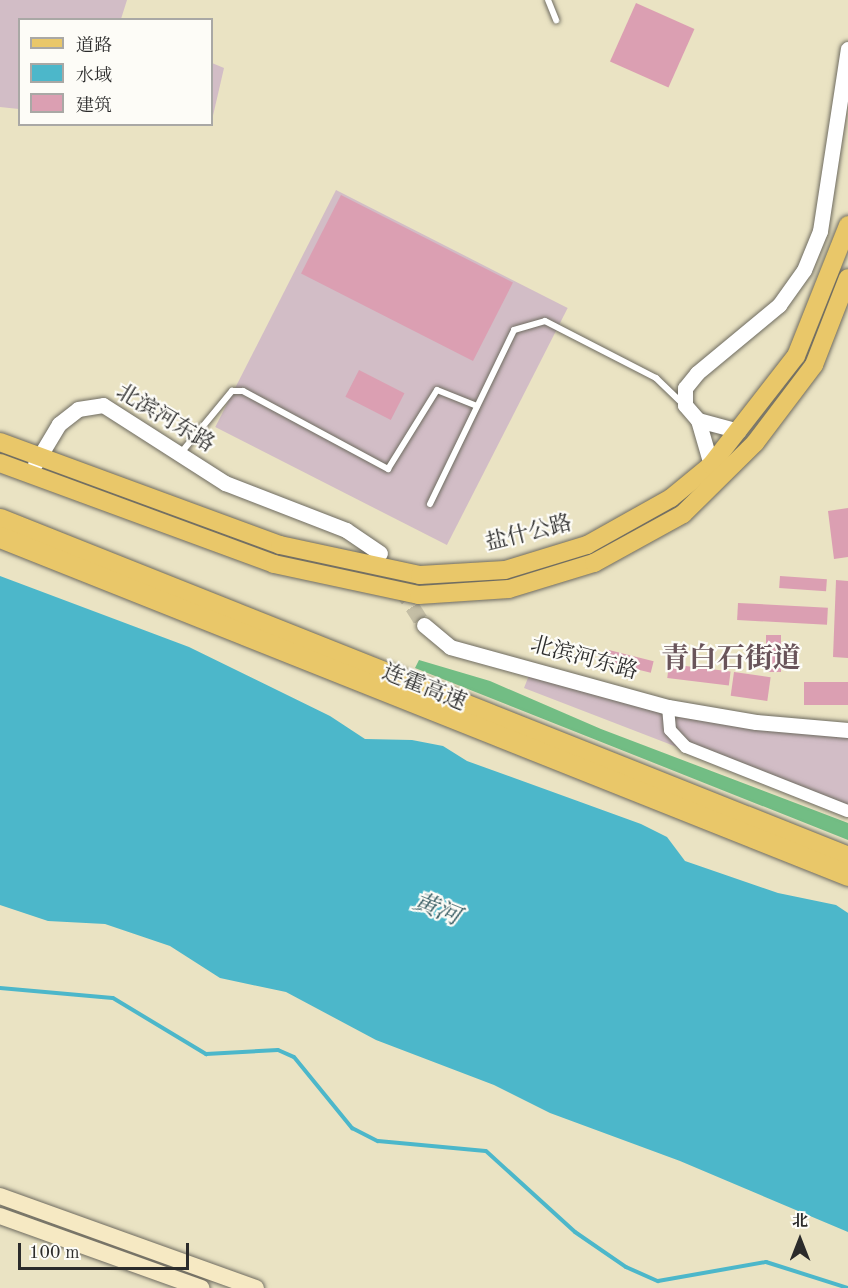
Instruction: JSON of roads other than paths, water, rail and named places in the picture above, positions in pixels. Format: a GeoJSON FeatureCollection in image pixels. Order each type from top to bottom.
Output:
{"type":"FeatureCollection","features":[{"type":"Feature","properties":{"kind":"highway","name":"连霍高速"},"geometry":{"type":"LineString","coordinates":[[0,519],[848,857]]}},
{"type":"Feature","properties":{"kind":"highway","name":"连霍高速"},"geometry":{"type":"LineString","coordinates":[[0,537],[848,875]]}},
{"type":"Feature","properties":{"kind":"main road","name":"盐什公路"},"geometry":{"type":"LineString","coordinates":[[38,457],[280,545],[420,575],[505,570],[586,545],[671,498],[711,465],[796,356],[845,231]]}},
{"type":"Feature","properties":{"kind":"main road","name":"盐什公路"},"geometry":{"type":"LineString","coordinates":[[29,475],[274,564],[419,595],[509,589],[594,563],[683,514],[755,443],[814,365],[848,279]]}},
{"type":"Feature","properties":{"kind":"main road"},"geometry":{"type":"LineString","coordinates":[[0,442],[38,457]]}},
{"type":"Feature","properties":{"kind":"main road"},"geometry":{"type":"LineString","coordinates":[[0,463],[29,475]]}},
{"type":"Feature","properties":{"kind":"main road"},"geometry":{"type":"LineString","coordinates":[[0,1196],[256,1288]]}},
{"type":"Feature","properties":{"kind":"main road"},"geometry":{"type":"LineString","coordinates":[[0,1216],[201,1288]]}},
{"type":"Feature","properties":{"kind":"street"},"geometry":{"type":"LineString","coordinates":[[711,465],[698,420],[685,405],[685,388],[697,373],[779,305],[804,270],[820,231],[848,49]]}},
{"type":"Feature","properties":{"kind":"street","name":"北滨河东路"},"geometry":{"type":"LineString","coordinates":[[29,475],[59,424],[78,409],[103,405],[225,483],[346,530],[380,553]]}},
{"type":"Feature","properties":{"kind":"street"},"geometry":{"type":"LineString","coordinates":[[698,420],[739,431]]}},
{"type":"Feature","properties":{"kind":"street","name":"北滨河东路"},"geometry":{"type":"LineString","coordinates":[[424,626],[450,647],[668,707],[756,722],[848,730]]}},
{"type":"Feature","properties":{"kind":"street"},"geometry":{"type":"LineString","coordinates":[[668,707],[670,730],[686,747],[848,811]]}},
{"type":"Feature","properties":{"kind":"lane"},"geometry":{"type":"LineString","coordinates":[[549,0],[556,20]]}},
{"type":"Feature","properties":{"kind":"lane"},"geometry":{"type":"LineString","coordinates":[[430,504],[514,330],[545,321],[656,378],[685,405]]}},
{"type":"Feature","properties":{"kind":"lane"},"geometry":{"type":"LineString","coordinates":[[180,454],[232,391],[243,391],[388,469],[437,390],[477,406]]}},
{"type":"Feature","properties":{"kind":"water","name":"黄河"},"geometry":{"type":"Polygon","coordinates":[[[0,576],[189,647],[330,716],[365,739],[412,740],[443,746],[467,761],[641,824],[667,837],[685,861],[778,893],[836,905],[848,913],[848,1232],[680,1161],[550,1113],[494,1085],[376,1040],[286,992],[220,978],[170,946],[105,924],[48,921],[0,905],[0,576]]]}},
{"type":"Feature","properties":{"kind":"waterway"},"geometry":{"type":"LineString","coordinates":[[0,988],[113,998],[206,1054],[278,1050],[294,1057],[352,1128],[378,1141],[486,1151],[575,1232],[626,1267],[658,1281],[766,1262],[848,1288]]}},
{"type":"Feature","properties":{"kind":"tunnel"},"geometry":{"type":"LineString","coordinates":[[400,587],[424,625]]}},
{"type":"Feature","properties":{"kind":"district","name":"青白石街道"},"geometry":{"type":"Point","coordinates":[731,660]}}]}
